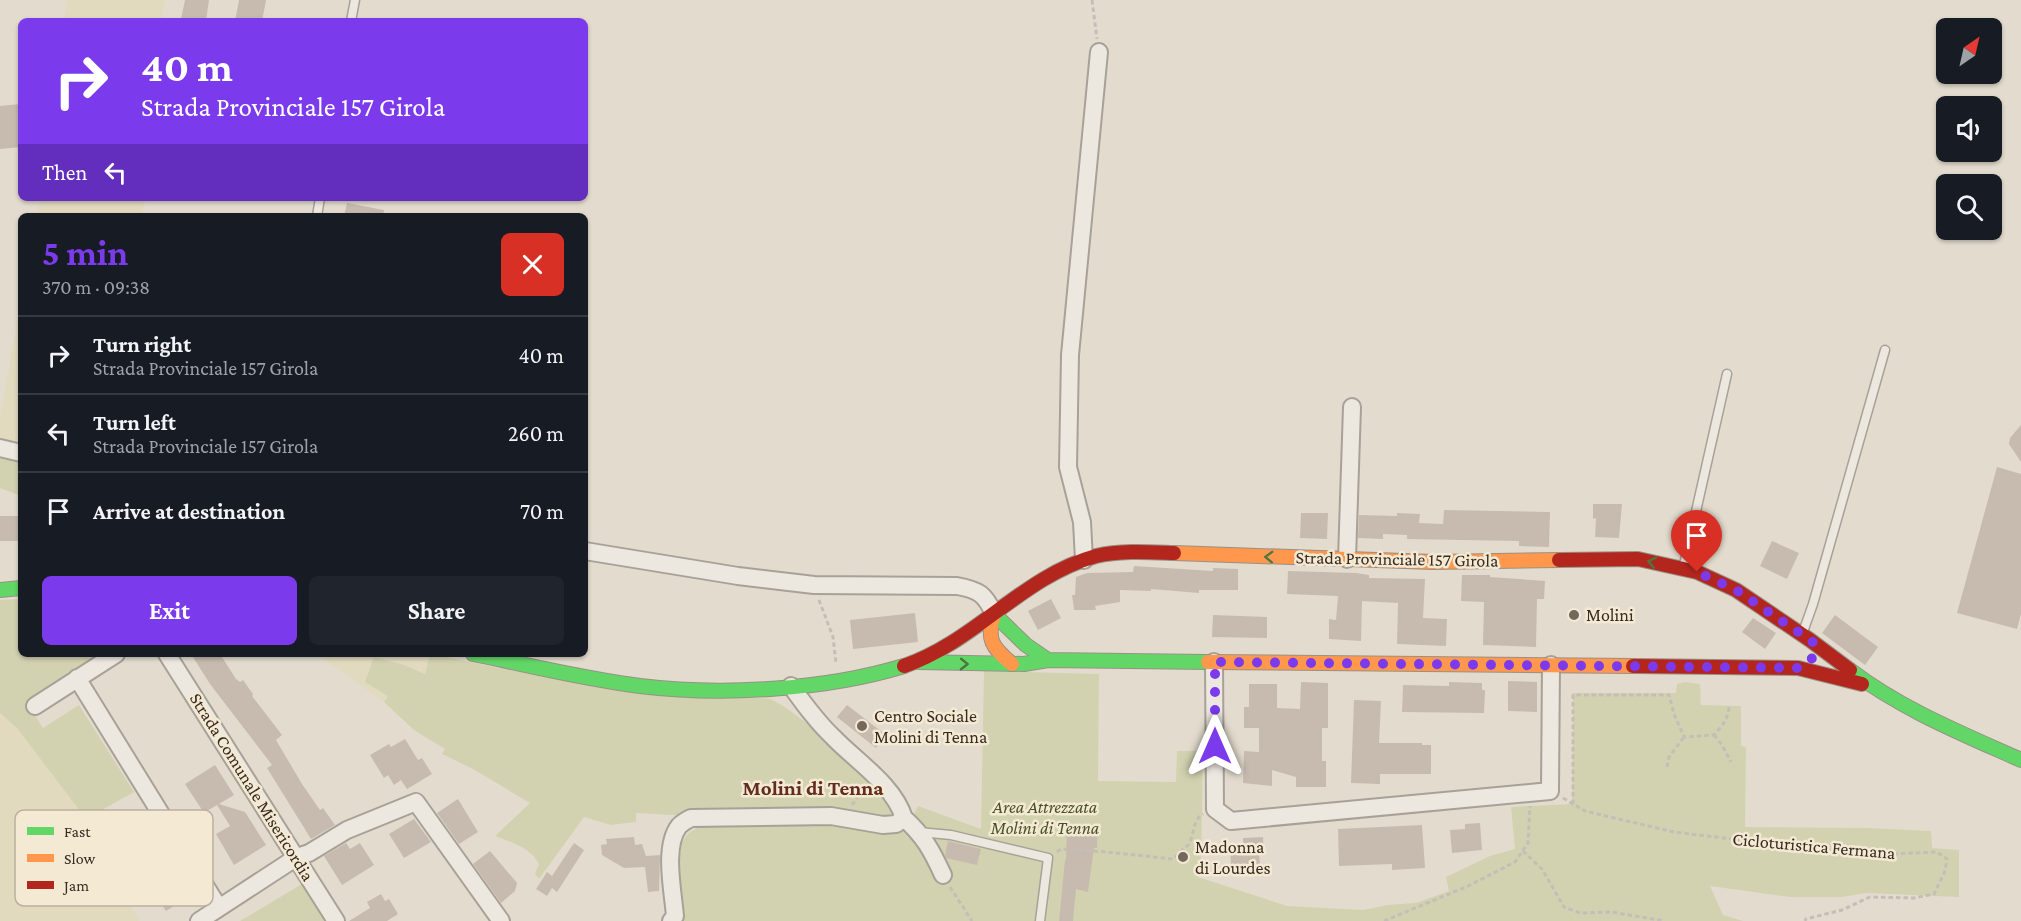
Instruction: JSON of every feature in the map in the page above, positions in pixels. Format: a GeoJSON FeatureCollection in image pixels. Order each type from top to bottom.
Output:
{"type":"FeatureCollection","features":[{"type":"Feature","properties":{"kind":"main road","name":"Strada Provinciale 157 Girola"},"geometry":{"type":"LineString","coordinates":[[488,657],[597,679],[660,688],[717,691],[791,686],[885,671],[917,661],[964,636],[1033,585],[1063,568],[1098,555],[1138,552],[1433,562],[1638,559],[1697,572],[1736,590],[1815,644],[1872,687],[1949,729],[2021,760]]}},
{"type":"Feature","properties":{"kind":"main road"},"geometry":{"type":"LineString","coordinates":[[0,590],[18,588]]}},
{"type":"Feature","properties":{"kind":"main road"},"geometry":{"type":"LineString","coordinates":[[1011,664],[996,651],[990,641],[988,630],[994,614],[1012,630],[1023,644],[1048,660]]}},
{"type":"Feature","properties":{"kind":"main road"},"geometry":{"type":"LineString","coordinates":[[1798,668],[1809,663],[1814,657],[1815,644]]}},
{"type":"Feature","properties":{"kind":"main road","name":"Strada Provinciale 157 Girola"},"geometry":{"type":"LineString","coordinates":[[917,661],[1011,664],[1048,660],[1798,668],[1872,687]]}},
{"type":"Feature","properties":{"kind":"street"},"geometry":{"type":"LineString","coordinates":[[1084,560],[1082,522],[1068,467],[1070,355],[1099,52]]}},
{"type":"Feature","properties":{"kind":"street"},"geometry":{"type":"LineString","coordinates":[[1347,560],[1352,407]]}},
{"type":"Feature","properties":{"kind":"street"},"geometry":{"type":"LineString","coordinates":[[0,448],[18,452]]}},
{"type":"Feature","properties":{"kind":"street"},"geometry":{"type":"LineString","coordinates":[[588,551],[738,576],[814,585],[957,586],[973,589],[988,600],[994,614]]}},
{"type":"Feature","properties":{"kind":"street"},"geometry":{"type":"LineString","coordinates":[[35,706],[111,657]]}},
{"type":"Feature","properties":{"kind":"street","name":"Strada Comunale Misericordia"},"geometry":{"type":"LineString","coordinates":[[169,657],[336,921]]}},
{"type":"Feature","properties":{"kind":"street"},"geometry":{"type":"LineString","coordinates":[[1215,662],[1215,809],[1231,821],[1550,791],[1551,665]]}},
{"type":"Feature","properties":{"kind":"street"},"geometry":{"type":"LineString","coordinates":[[76,678],[158,810]]}},
{"type":"Feature","properties":{"kind":"street"},"geometry":{"type":"LineString","coordinates":[[791,686],[833,738],[868,770],[901,807],[904,818],[919,832],[931,849],[943,875]]}},
{"type":"Feature","properties":{"kind":"street"},"geometry":{"type":"LineString","coordinates":[[199,921],[297,857],[309,853],[347,830],[416,802],[501,921]]}},
{"type":"Feature","properties":{"kind":"street"},"geometry":{"type":"LineString","coordinates":[[671,921],[675,916],[670,852],[673,838],[680,825],[691,818],[831,816],[883,825],[896,824],[904,818]]}},
{"type":"Feature","properties":{"kind":"street"},"geometry":{"type":"LineString","coordinates":[[213,898],[219,908]]}},
{"type":"Feature","properties":{"kind":"lane"},"geometry":{"type":"LineString","coordinates":[[352,18],[355,0]]}},
{"type":"Feature","properties":{"kind":"lane"},"geometry":{"type":"LineString","coordinates":[[1802,635],[1814,604],[1885,350]]}},
{"type":"Feature","properties":{"kind":"lane"},"geometry":{"type":"LineString","coordinates":[[1683,569],[1727,374]]}},
{"type":"Feature","properties":{"kind":"lane"},"geometry":{"type":"LineString","coordinates":[[919,832],[951,835],[1048,858],[1040,921]]}},
{"type":"Feature","properties":{"kind":"path"},"geometry":{"type":"LineString","coordinates":[[1092,0],[1099,52]]}},
{"type":"Feature","properties":{"kind":"path"},"geometry":{"type":"LineString","coordinates":[[814,585],[833,637],[838,680]]}},
{"type":"Feature","properties":{"kind":"path"},"geometry":{"type":"LineString","coordinates":[[1573,804],[1573,695],[1669,695],[1684,737]]}},
{"type":"Feature","properties":{"kind":"path"},"geometry":{"type":"LineString","coordinates":[[1667,767],[1669,757],[1684,737],[1714,735],[1724,724],[1730,705]]}},
{"type":"Feature","properties":{"kind":"path"},"geometry":{"type":"LineString","coordinates":[[1714,735],[1731,762]]}},
{"type":"Feature","properties":{"kind":"path"},"geometry":{"type":"LineString","coordinates":[[831,816],[848,810],[858,799],[866,785],[868,770]]}},
{"type":"Feature","properties":{"kind":"path","name":"Cicloturistica Fermana"},"geometry":{"type":"LineString","coordinates":[[1550,791],[1585,811],[1674,832],[1889,854],[1937,852],[1947,859],[1945,871],[1934,894],[1914,898],[1870,897],[1842,910],[1805,921]]}},
{"type":"Feature","properties":{"kind":"path"},"geometry":{"type":"LineString","coordinates":[[1384,921],[1468,886],[1515,862],[1528,843],[1530,792]]}},
{"type":"Feature","properties":{"kind":"path"},"geometry":{"type":"LineString","coordinates":[[1048,858],[1061,849],[1173,859],[1188,844],[1199,815],[1215,809]]}},
{"type":"Feature","properties":{"kind":"path"},"geometry":{"type":"LineString","coordinates":[[1523,851],[1542,869],[1564,907],[1580,913],[1612,912],[1664,921]]}},
{"type":"Feature","properties":{"kind":"path"},"geometry":{"type":"LineString","coordinates":[[943,875],[972,921]]}},
{"type":"Feature","properties":{"kind":"shaded area"},"geometry":{"type":"Polygon","coordinates":[[[67,0],[165,0],[162,18],[64,18],[67,0]]]}},
{"type":"Feature","properties":{"kind":"shaded area"},"geometry":{"type":"Polygon","coordinates":[[[39,201],[144,201],[142,213],[37,213],[39,201]]]}},
{"type":"Feature","properties":{"kind":"shaded area"},"geometry":{"type":"Polygon","coordinates":[[[18,316],[18,443],[0,439],[0,415],[18,316]]]}},
{"type":"Feature","properties":{"kind":"shaded area"},"geometry":{"type":"Polygon","coordinates":[[[321,657],[429,657],[425,674],[404,665],[384,702],[321,657]]]}},
{"type":"Feature","properties":{"kind":"shaded area"},"geometry":{"type":"Polygon","coordinates":[[[0,713],[17,728],[79,810],[15,810],[15,906],[131,906],[139,921],[0,921],[0,713]]]}},
{"type":"Feature","properties":{"kind":"green space"},"geometry":{"type":"Polygon","coordinates":[[[0,457],[18,460],[18,495],[0,488],[0,457]]]}},
{"type":"Feature","properties":{"kind":"green space"},"geometry":{"type":"Polygon","coordinates":[[[18,599],[18,657],[99,657],[27,702],[43,728],[79,705],[134,792],[102,810],[79,810],[17,728],[0,713],[0,600],[18,599]]]}},
{"type":"Feature","properties":{"kind":"green space"},"geometry":{"type":"Polygon","coordinates":[[[374,657],[404,665],[425,674],[429,657],[445,657],[564,681],[770,699],[813,728],[865,774],[888,799],[896,818],[691,816],[636,813],[636,822],[611,825],[584,817],[539,879],[535,874],[539,864],[531,854],[520,846],[495,836],[530,803],[473,769],[442,754],[445,749],[414,730],[384,702],[388,696],[365,682],[374,657]]]}},
{"type":"Feature","properties":{"kind":"green space","name":"Area Attrezzata Molini di Tenna"},"geometry":{"type":"Polygon","coordinates":[[[984,671],[1099,674],[1098,781],[1176,782],[1177,751],[1203,751],[1201,866],[1198,877],[1287,906],[1364,910],[1387,905],[1416,903],[1449,891],[1446,877],[1490,856],[1515,849],[1511,807],[1572,804],[1573,693],[1676,693],[1677,684],[1685,682],[1700,684],[1701,705],[1741,706],[1741,746],[1746,747],[1745,827],[1931,831],[1932,848],[1959,850],[1959,897],[1867,893],[1841,897],[1790,897],[1710,886],[1723,915],[1743,921],[677,921],[684,913],[680,862],[682,843],[687,835],[698,827],[839,822],[903,827],[906,830],[918,806],[981,829],[984,671]]]}},
{"type":"Feature","properties":{"kind":"green space"},"geometry":{"type":"Polygon","coordinates":[[[307,881],[331,921],[240,921],[307,881]]]}},
{"type":"Feature","properties":{"kind":"building"},"geometry":{"type":"Polygon","coordinates":[[[185,0],[209,0],[206,18],[181,18],[185,0]]]}},
{"type":"Feature","properties":{"kind":"building"},"geometry":{"type":"Polygon","coordinates":[[[239,0],[266,0],[263,18],[236,18],[239,0]]]}},
{"type":"Feature","properties":{"kind":"building"},"geometry":{"type":"Polygon","coordinates":[[[18,104],[18,147],[0,149],[0,106],[18,104]]]}},
{"type":"Feature","properties":{"kind":"building"},"geometry":{"type":"Polygon","coordinates":[[[347,203],[384,210],[384,213],[345,213],[347,203]]]}},
{"type":"Feature","properties":{"kind":"building"},"geometry":{"type":"Polygon","coordinates":[[[2021,425],[2021,462],[2009,444],[2010,438],[2021,425]]]}},
{"type":"Feature","properties":{"kind":"building"},"geometry":{"type":"Polygon","coordinates":[[[1997,467],[2021,474],[2021,614],[2017,629],[1957,613],[1997,467]]]}},
{"type":"Feature","properties":{"kind":"building"},"geometry":{"type":"Polygon","coordinates":[[[1593,504],[1622,504],[1619,538],[1595,537],[1596,518],[1593,519],[1593,504]]]}},
{"type":"Feature","properties":{"kind":"building"},"geometry":{"type":"Polygon","coordinates":[[[1444,510],[1550,512],[1549,547],[1519,546],[1519,541],[1407,539],[1407,535],[1383,534],[1383,539],[1358,538],[1359,515],[1420,514],[1419,523],[1443,524],[1444,510]]]}},
{"type":"Feature","properties":{"kind":"building"},"geometry":{"type":"Polygon","coordinates":[[[1301,513],[1328,513],[1327,539],[1300,538],[1301,513]]]}},
{"type":"Feature","properties":{"kind":"building"},"geometry":{"type":"Polygon","coordinates":[[[0,516],[18,516],[18,541],[0,541],[0,516]]]}},
{"type":"Feature","properties":{"kind":"building"},"geometry":{"type":"Polygon","coordinates":[[[1772,541],[1799,553],[1787,579],[1760,566],[1772,541]]]}},
{"type":"Feature","properties":{"kind":"building"},"geometry":{"type":"Polygon","coordinates":[[[1134,566],[1213,571],[1213,568],[1238,569],[1238,590],[1199,590],[1199,593],[1151,589],[1151,591],[1120,590],[1120,602],[1095,606],[1096,610],[1074,610],[1072,595],[1075,595],[1076,577],[1087,573],[1133,572],[1134,566]]]}},
{"type":"Feature","properties":{"kind":"building"},"geometry":{"type":"Polygon","coordinates":[[[1288,571],[1356,573],[1369,575],[1369,578],[1425,579],[1423,618],[1447,619],[1446,646],[1397,644],[1398,603],[1362,601],[1361,641],[1329,639],[1329,619],[1336,620],[1338,596],[1287,594],[1288,571]]]}},
{"type":"Feature","properties":{"kind":"building"},"geometry":{"type":"Polygon","coordinates":[[[1462,575],[1490,575],[1490,577],[1545,581],[1544,599],[1537,599],[1536,647],[1483,645],[1484,602],[1461,601],[1462,575]]]}},
{"type":"Feature","properties":{"kind":"building"},"geometry":{"type":"Polygon","coordinates":[[[1051,599],[1061,618],[1038,630],[1028,611],[1051,599]]]}},
{"type":"Feature","properties":{"kind":"building"},"geometry":{"type":"Polygon","coordinates":[[[915,613],[918,642],[853,649],[850,620],[915,613]]]}},
{"type":"Feature","properties":{"kind":"building"},"geometry":{"type":"Polygon","coordinates":[[[1213,615],[1267,617],[1267,638],[1212,637],[1213,615]]]}},
{"type":"Feature","properties":{"kind":"building"},"geometry":{"type":"Polygon","coordinates":[[[1835,615],[1878,647],[1865,665],[1822,633],[1835,615]]]}},
{"type":"Feature","properties":{"kind":"building"},"geometry":{"type":"Polygon","coordinates":[[[1753,618],[1776,633],[1765,649],[1742,632],[1753,618]]]}},
{"type":"Feature","properties":{"kind":"building"},"geometry":{"type":"Polygon","coordinates":[[[193,657],[222,657],[236,679],[240,682],[243,680],[253,694],[252,696],[282,735],[276,740],[302,784],[320,810],[323,808],[335,825],[311,839],[267,768],[272,765],[210,684],[193,657]]]}},
{"type":"Feature","properties":{"kind":"building"},"geometry":{"type":"Polygon","coordinates":[[[1508,681],[1537,682],[1537,712],[1508,711],[1508,681]]]}},
{"type":"Feature","properties":{"kind":"building"},"geometry":{"type":"Polygon","coordinates":[[[1301,682],[1328,683],[1328,728],[1322,728],[1322,761],[1326,761],[1326,787],[1296,787],[1296,777],[1272,770],[1272,786],[1243,783],[1244,751],[1259,752],[1259,728],[1244,728],[1244,707],[1249,707],[1249,684],[1277,684],[1277,708],[1300,709],[1301,682]]]}},
{"type":"Feature","properties":{"kind":"building"},"geometry":{"type":"Polygon","coordinates":[[[1449,682],[1482,683],[1482,690],[1485,690],[1484,713],[1402,712],[1403,685],[1449,686],[1449,682]]]}},
{"type":"Feature","properties":{"kind":"building"},"geometry":{"type":"Polygon","coordinates":[[[1354,700],[1381,701],[1379,743],[1431,745],[1431,774],[1380,774],[1380,784],[1351,783],[1354,700]]]}},
{"type":"Feature","properties":{"kind":"building","name":"Centro Sociale Molini di Tenna"},"geometry":{"type":"Polygon","coordinates":[[[847,705],[886,735],[876,748],[837,717],[847,705]]]}},
{"type":"Feature","properties":{"kind":"building"},"geometry":{"type":"Polygon","coordinates":[[[405,739],[418,760],[422,758],[432,774],[407,789],[401,780],[394,785],[388,775],[384,778],[370,755],[389,744],[391,747],[405,739]]]}},
{"type":"Feature","properties":{"kind":"building"},"geometry":{"type":"Polygon","coordinates":[[[215,765],[234,795],[219,804],[245,812],[266,845],[234,865],[216,834],[230,826],[217,805],[209,810],[202,810],[185,784],[215,765]]]}},
{"type":"Feature","properties":{"kind":"building"},"geometry":{"type":"Polygon","coordinates":[[[458,799],[478,832],[459,844],[437,813],[458,799]]]}},
{"type":"Feature","properties":{"kind":"building"},"geometry":{"type":"Polygon","coordinates":[[[414,819],[431,842],[404,858],[389,834],[414,819]]]}},
{"type":"Feature","properties":{"kind":"building"},"geometry":{"type":"Polygon","coordinates":[[[1480,823],[1482,850],[1452,853],[1450,830],[1465,829],[1465,824],[1480,823]]]}},
{"type":"Feature","properties":{"kind":"building"},"geometry":{"type":"Polygon","coordinates":[[[1067,824],[1098,824],[1097,848],[1094,848],[1088,892],[1076,889],[1073,921],[1059,921],[1066,860],[1067,824]]]}},
{"type":"Feature","properties":{"kind":"building"},"geometry":{"type":"Polygon","coordinates":[[[1422,825],[1425,868],[1392,870],[1392,864],[1339,866],[1338,829],[1422,825]]]}},
{"type":"Feature","properties":{"kind":"building"},"geometry":{"type":"Polygon","coordinates":[[[634,837],[635,845],[642,844],[646,856],[660,855],[659,891],[648,892],[645,867],[624,868],[602,855],[601,845],[607,844],[606,839],[634,837]]]}},
{"type":"Feature","properties":{"kind":"building"},"geometry":{"type":"Polygon","coordinates":[[[1263,837],[1264,854],[1259,854],[1260,864],[1231,865],[1230,844],[1243,843],[1243,838],[1263,837]]]}},
{"type":"Feature","properties":{"kind":"building"},"geometry":{"type":"Polygon","coordinates":[[[948,841],[981,849],[977,865],[946,858],[948,841]]]}},
{"type":"Feature","properties":{"kind":"building"},"geometry":{"type":"Polygon","coordinates":[[[346,843],[350,849],[360,843],[374,865],[342,885],[324,856],[346,843]]]}},
{"type":"Feature","properties":{"kind":"building"},"geometry":{"type":"Polygon","coordinates":[[[574,843],[584,850],[557,892],[552,888],[547,896],[536,889],[547,872],[552,876],[574,843]]]}},
{"type":"Feature","properties":{"kind":"building"},"geometry":{"type":"Polygon","coordinates":[[[490,851],[517,883],[515,891],[501,903],[473,864],[490,851]]]}},
{"type":"Feature","properties":{"kind":"building"},"geometry":{"type":"Polygon","coordinates":[[[381,894],[385,901],[389,899],[398,914],[387,921],[349,921],[370,908],[367,902],[381,894]]]}},
{"type":"Feature","properties":{"kind":"building"},"geometry":{"type":"Polygon","coordinates":[[[163,906],[174,906],[166,911],[163,906]]]}},
{"type":"Feature","properties":{"kind":"traffic: fast"},"geometry":{"type":"LineString","coordinates":[[0,590],[18,588]]}},
{"type":"Feature","properties":{"kind":"traffic: fast"},"geometry":{"type":"LineString","coordinates":[[994,614],[1026,645],[1048,660]]}},
{"type":"Feature","properties":{"kind":"traffic: fast"},"geometry":{"type":"LineString","coordinates":[[487,657],[619,683],[705,690],[807,686],[841,681],[904,666]]}},
{"type":"Feature","properties":{"kind":"traffic: fast"},"geometry":{"type":"LineString","coordinates":[[919,662],[1024,664],[1048,660],[1208,662]]}},
{"type":"Feature","properties":{"kind":"traffic: fast"},"geometry":{"type":"LineString","coordinates":[[1850,670],[1911,709],[2021,760]]}},
{"type":"Feature","properties":{"kind":"traffic: slow"},"geometry":{"type":"LineString","coordinates":[[1174,553],[1433,562],[1559,560]]}},
{"type":"Feature","properties":{"kind":"traffic: slow"},"geometry":{"type":"LineString","coordinates":[[994,614],[991,630],[992,642],[995,648],[1012,664]]}},
{"type":"Feature","properties":{"kind":"traffic: slow"},"geometry":{"type":"LineString","coordinates":[[1208,662],[1633,666]]}},
{"type":"Feature","properties":{"kind":"traffic: jam"},"geometry":{"type":"LineString","coordinates":[[904,666],[954,642],[1022,593],[1070,565],[1096,556],[1115,553],[1174,553]]}},
{"type":"Feature","properties":{"kind":"traffic: jam"},"geometry":{"type":"LineString","coordinates":[[1559,560],[1638,559],[1697,572],[1736,590],[1850,670]]}},
{"type":"Feature","properties":{"kind":"traffic: jam"},"geometry":{"type":"LineString","coordinates":[[1633,666],[1798,668],[1862,684]]}},
{"type":"Feature","properties":{"kind":"place","name":"Molini"},"geometry":{"type":"Point","coordinates":[1574,615]}},
{"type":"Feature","properties":{"kind":"place","name":"Centro Sociale Molini di Tenna"},"geometry":{"type":"Point","coordinates":[862,726]}},
{"type":"Feature","properties":{"kind":"place","name":"Madonna di Lourdes"},"geometry":{"type":"Point","coordinates":[1183,857]}},
{"type":"Feature","properties":{"kind":"district","name":"Molini di Tenna"},"geometry":{"type":"Point","coordinates":[813,788]}},
{"type":"Feature","properties":{"kind":"route"},"geometry":{"type":"LineString","coordinates":[[1215,746],[1215,662],[1798,668],[1809,663],[1814,657],[1815,644],[1810,640],[1736,590],[1697,572]]}}]}
